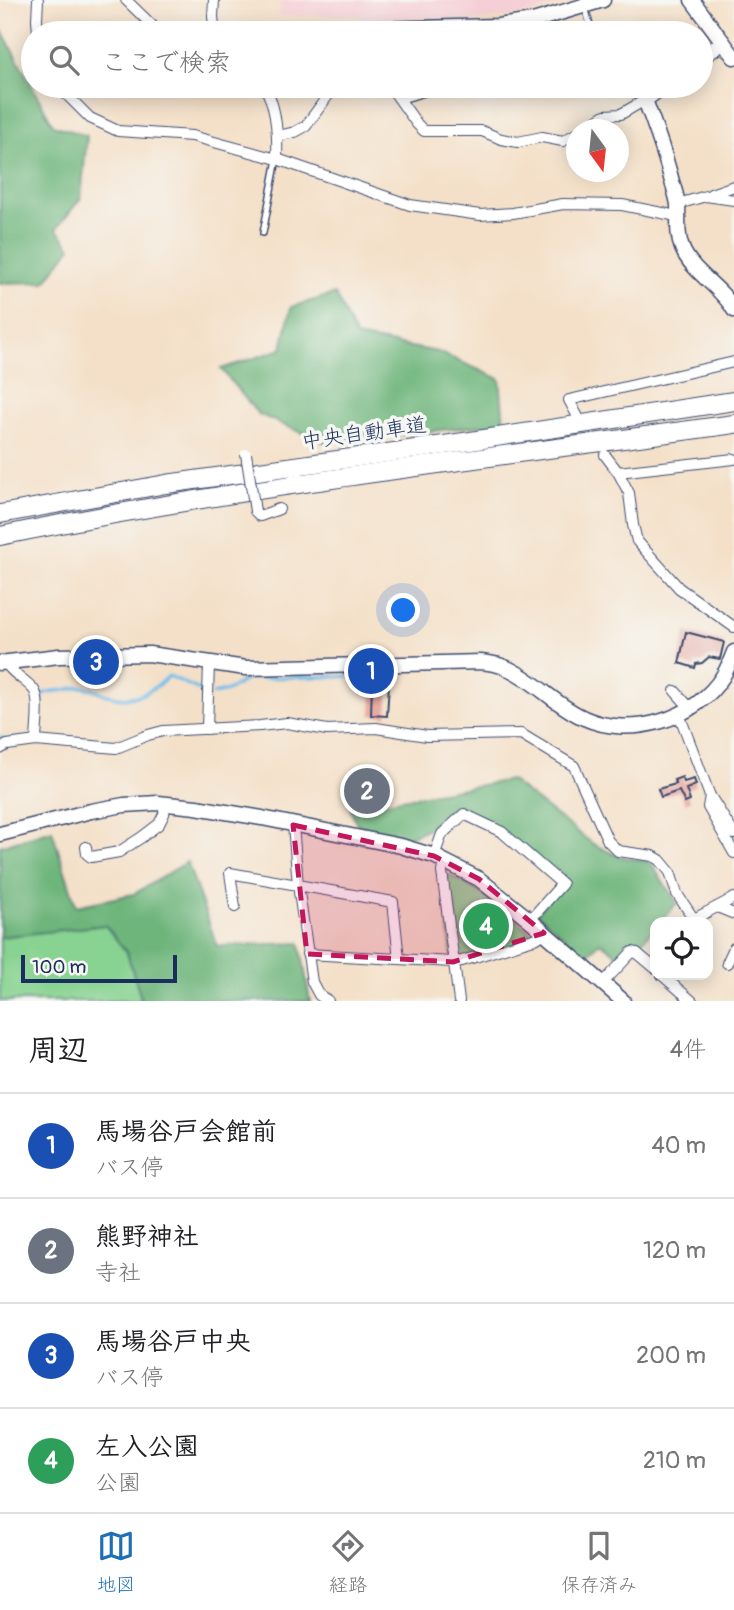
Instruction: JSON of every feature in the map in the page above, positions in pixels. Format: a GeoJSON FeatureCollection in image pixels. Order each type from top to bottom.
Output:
{"type":"FeatureCollection","features":[{"type":"Feature","properties":{"kind":"highway","name":"中央自動車道"},"geometry":{"type":"LineString","coordinates":[[0,514],[166,484],[734,401]]}},
{"type":"Feature","properties":{"kind":"highway","name":"中央自動車道"},"geometry":{"type":"LineString","coordinates":[[0,536],[257,490],[734,424]]}},
{"type":"Feature","properties":{"kind":"street"},"geometry":{"type":"LineString","coordinates":[[38,0],[38,21]]}},
{"type":"Feature","properties":{"kind":"street"},"geometry":{"type":"LineString","coordinates":[[126,0],[148,21]]}},
{"type":"Feature","properties":{"kind":"street"},"geometry":{"type":"LineString","coordinates":[[213,21],[214,0]]}},
{"type":"Feature","properties":{"kind":"street"},"geometry":{"type":"LineString","coordinates":[[533,21],[603,0]]}},
{"type":"Feature","properties":{"kind":"street"},"geometry":{"type":"LineString","coordinates":[[692,0],[708,21]]}},
{"type":"Feature","properties":{"kind":"street"},"geometry":{"type":"LineString","coordinates":[[713,28],[734,57]]}},
{"type":"Feature","properties":{"kind":"street"},"geometry":{"type":"LineString","coordinates":[[713,49],[723,42]]}},
{"type":"Feature","properties":{"kind":"street"},"geometry":{"type":"LineString","coordinates":[[70,98],[90,118],[118,131],[192,136],[277,159],[410,205],[480,215],[513,213],[563,204],[622,205],[677,210],[734,186]]}},
{"type":"Feature","properties":{"kind":"street"},"geometry":{"type":"LineString","coordinates":[[270,98],[278,136],[277,159]]}},
{"type":"Feature","properties":{"kind":"street"},"geometry":{"type":"LineString","coordinates":[[278,136],[306,126],[326,98]]}},
{"type":"Feature","properties":{"kind":"street"},"geometry":{"type":"LineString","coordinates":[[599,119],[605,115],[621,114],[648,98]]}},
{"type":"Feature","properties":{"kind":"street"},"geometry":{"type":"LineString","coordinates":[[400,100],[424,131],[482,131],[518,142],[542,137],[566,139]]}},
{"type":"Feature","properties":{"kind":"street"},"geometry":{"type":"LineString","coordinates":[[645,100],[665,155],[677,210],[677,229],[686,256],[725,296],[734,310]]}},
{"type":"Feature","properties":{"kind":"street"},"geometry":{"type":"LineString","coordinates":[[706,196],[734,200]]}},
{"type":"Feature","properties":{"kind":"street"},"geometry":{"type":"LineString","coordinates":[[578,417],[569,400],[734,362]]}},
{"type":"Feature","properties":{"kind":"street"},"geometry":{"type":"LineString","coordinates":[[246,454],[255,511],[260,516],[279,509]]}},
{"type":"Feature","properties":{"kind":"street"},"geometry":{"type":"LineString","coordinates":[[605,455],[629,493],[638,541],[679,588],[734,627]]}},
{"type":"Feature","properties":{"kind":"street"},"geometry":{"type":"LineString","coordinates":[[618,472],[734,459]]}},
{"type":"Feature","properties":{"kind":"street"},"geometry":{"type":"LineString","coordinates":[[3,663],[59,656],[149,654],[246,668],[481,662],[509,668],[571,712],[586,719],[621,727],[638,726],[685,711],[722,678],[734,652]]}},
{"type":"Feature","properties":{"kind":"street"},"geometry":{"type":"LineString","coordinates":[[3,663],[35,691],[36,741]]}},
{"type":"Feature","properties":{"kind":"street"},"geometry":{"type":"LineString","coordinates":[[207,729],[209,663]]}},
{"type":"Feature","properties":{"kind":"street"},"geometry":{"type":"LineString","coordinates":[[675,691],[685,711],[710,796],[734,834]]}},
{"type":"Feature","properties":{"kind":"street"},"geometry":{"type":"LineString","coordinates":[[0,749],[7,745],[36,741],[116,748],[163,731],[287,723],[327,730],[376,728],[427,736],[521,734],[574,766],[608,841],[618,851],[653,856],[660,860],[670,872],[677,894],[694,919],[734,898]]}},
{"type":"Feature","properties":{"kind":"street"},"geometry":{"type":"LineString","coordinates":[[710,796],[708,807],[734,853]]}},
{"type":"Feature","properties":{"kind":"street"},"geometry":{"type":"LineString","coordinates":[[86,848],[91,858],[119,852],[159,824],[165,804]]}},
{"type":"Feature","properties":{"kind":"street"},"geometry":{"type":"LineString","coordinates":[[0,834],[91,811],[124,805],[165,804],[209,809],[363,838],[439,858],[479,879],[623,1001]]}},
{"type":"Feature","properties":{"kind":"street"},"geometry":{"type":"LineString","coordinates":[[459,1001],[439,858],[442,835],[464,814],[502,832],[562,884],[530,920]]}},
{"type":"Feature","properties":{"kind":"street"},"geometry":{"type":"LineString","coordinates":[[293,825],[298,885],[312,982],[319,996],[328,1001]]}},
{"type":"Feature","properties":{"kind":"street"},"geometry":{"type":"LineString","coordinates":[[235,907],[230,873],[393,902],[399,959]]}},
{"type":"Feature","properties":{"kind":"street"},"geometry":{"type":"LineString","coordinates":[[717,907],[734,914]]}},
{"type":"Feature","properties":{"kind":"street"},"geometry":{"type":"LineString","coordinates":[[307,954],[453,962],[537,938],[544,933]]}},
{"type":"Feature","properties":{"kind":"street"},"geometry":{"type":"LineString","coordinates":[[727,963],[734,948]]}},
{"type":"Feature","properties":{"kind":"street"},"geometry":{"type":"LineString","coordinates":[[603,983],[632,952],[650,964]]}},
{"type":"Feature","properties":{"kind":"street"},"geometry":{"type":"LineString","coordinates":[[668,980],[692,1001]]}},
{"type":"Feature","properties":{"kind":"lane"},"geometry":{"type":"LineString","coordinates":[[585,6],[589,21]]}},
{"type":"Feature","properties":{"kind":"lane"},"geometry":{"type":"LineString","coordinates":[[400,100],[407,98]]}},
{"type":"Feature","properties":{"kind":"lane"},"geometry":{"type":"LineString","coordinates":[[263,233],[277,159]]}},
{"type":"Feature","properties":{"kind":"highlighted area"},"geometry":{"type":"Polygon","coordinates":[[[293,825],[434,856],[479,879],[544,933],[453,962],[307,954],[293,825]]]}},
{"type":"Feature","properties":{"kind":"shaded area"},"geometry":{"type":"Polygon","coordinates":[[[282,0],[574,0],[536,12],[471,21],[369,20],[352,15],[278,16],[282,0]]]}},
{"type":"Feature","properties":{"kind":"green space"},"geometry":{"type":"Polygon","coordinates":[[[0,27],[21,66],[21,98],[38,98],[53,125],[87,136],[81,198],[56,229],[71,247],[45,282],[0,283],[0,27]]]}},
{"type":"Feature","properties":{"kind":"green space"},"geometry":{"type":"Polygon","coordinates":[[[335,294],[356,337],[438,352],[500,379],[504,423],[326,443],[258,414],[221,369],[282,349],[291,307],[335,294]]]}},
{"type":"Feature","properties":{"kind":"green space"},"geometry":{"type":"Polygon","coordinates":[[[510,780],[593,844],[617,856],[650,862],[677,903],[664,917],[650,917],[650,932],[625,960],[600,942],[586,956],[537,913],[562,884],[468,811],[400,841],[357,824],[350,808],[510,780]]]}},
{"type":"Feature","properties":{"kind":"green space"},"geometry":{"type":"Polygon","coordinates":[[[52,830],[76,906],[134,894],[187,862],[217,946],[300,943],[310,1001],[142,1001],[127,953],[105,925],[0,937],[0,846],[52,830]]]}},
{"type":"Feature","properties":{"kind":"green space"},"geometry":{"type":"Polygon","coordinates":[[[442,872],[492,901],[537,938],[453,962],[442,872]]]}},
{"type":"Feature","properties":{"kind":"green space"},"geometry":{"type":"Polygon","coordinates":[[[105,925],[127,953],[142,1001],[0,1001],[0,937],[105,925]]]}},
{"type":"Feature","properties":{"kind":"building"},"geometry":{"type":"Polygon","coordinates":[[[686,632],[724,642],[720,659],[709,657],[696,664],[695,668],[679,663],[686,632]]]}},
{"type":"Feature","properties":{"kind":"building"},"geometry":{"type":"Polygon","coordinates":[[[389,683],[387,716],[371,715],[372,684],[389,683]]]}},
{"type":"Feature","properties":{"kind":"building"},"geometry":{"type":"Polygon","coordinates":[[[682,777],[684,782],[694,779],[696,785],[686,789],[690,801],[685,803],[679,791],[661,797],[658,789],[676,784],[674,780],[682,777]]]}},
{"type":"Feature","properties":{"kind":"waterway"},"geometry":{"type":"LineString","coordinates":[[42,703],[42,694],[79,687],[117,697],[134,697],[148,692],[169,676],[204,692]]}},
{"type":"Feature","properties":{"kind":"waterway"},"geometry":{"type":"LineString","coordinates":[[213,694],[227,691],[249,678],[364,676]]}},
{"type":"Feature","properties":{"kind":"waterway"},"geometry":{"type":"LineString","coordinates":[[0,737],[6,740],[19,739]]}},
{"type":"Feature","properties":{"kind":"place","name":"馬場谷戸中央"},"geometry":{"type":"Point","coordinates":[96,662]}},
{"type":"Feature","properties":{"kind":"place","name":"馬場谷戸会館前"},"geometry":{"type":"Point","coordinates":[371,671]}},
{"type":"Feature","properties":{"kind":"place","name":"熊野神社"},"geometry":{"type":"Point","coordinates":[367,791]}},
{"type":"Feature","properties":{"kind":"place","name":"左入公園"},"geometry":{"type":"Point","coordinates":[486,926]}}]}
